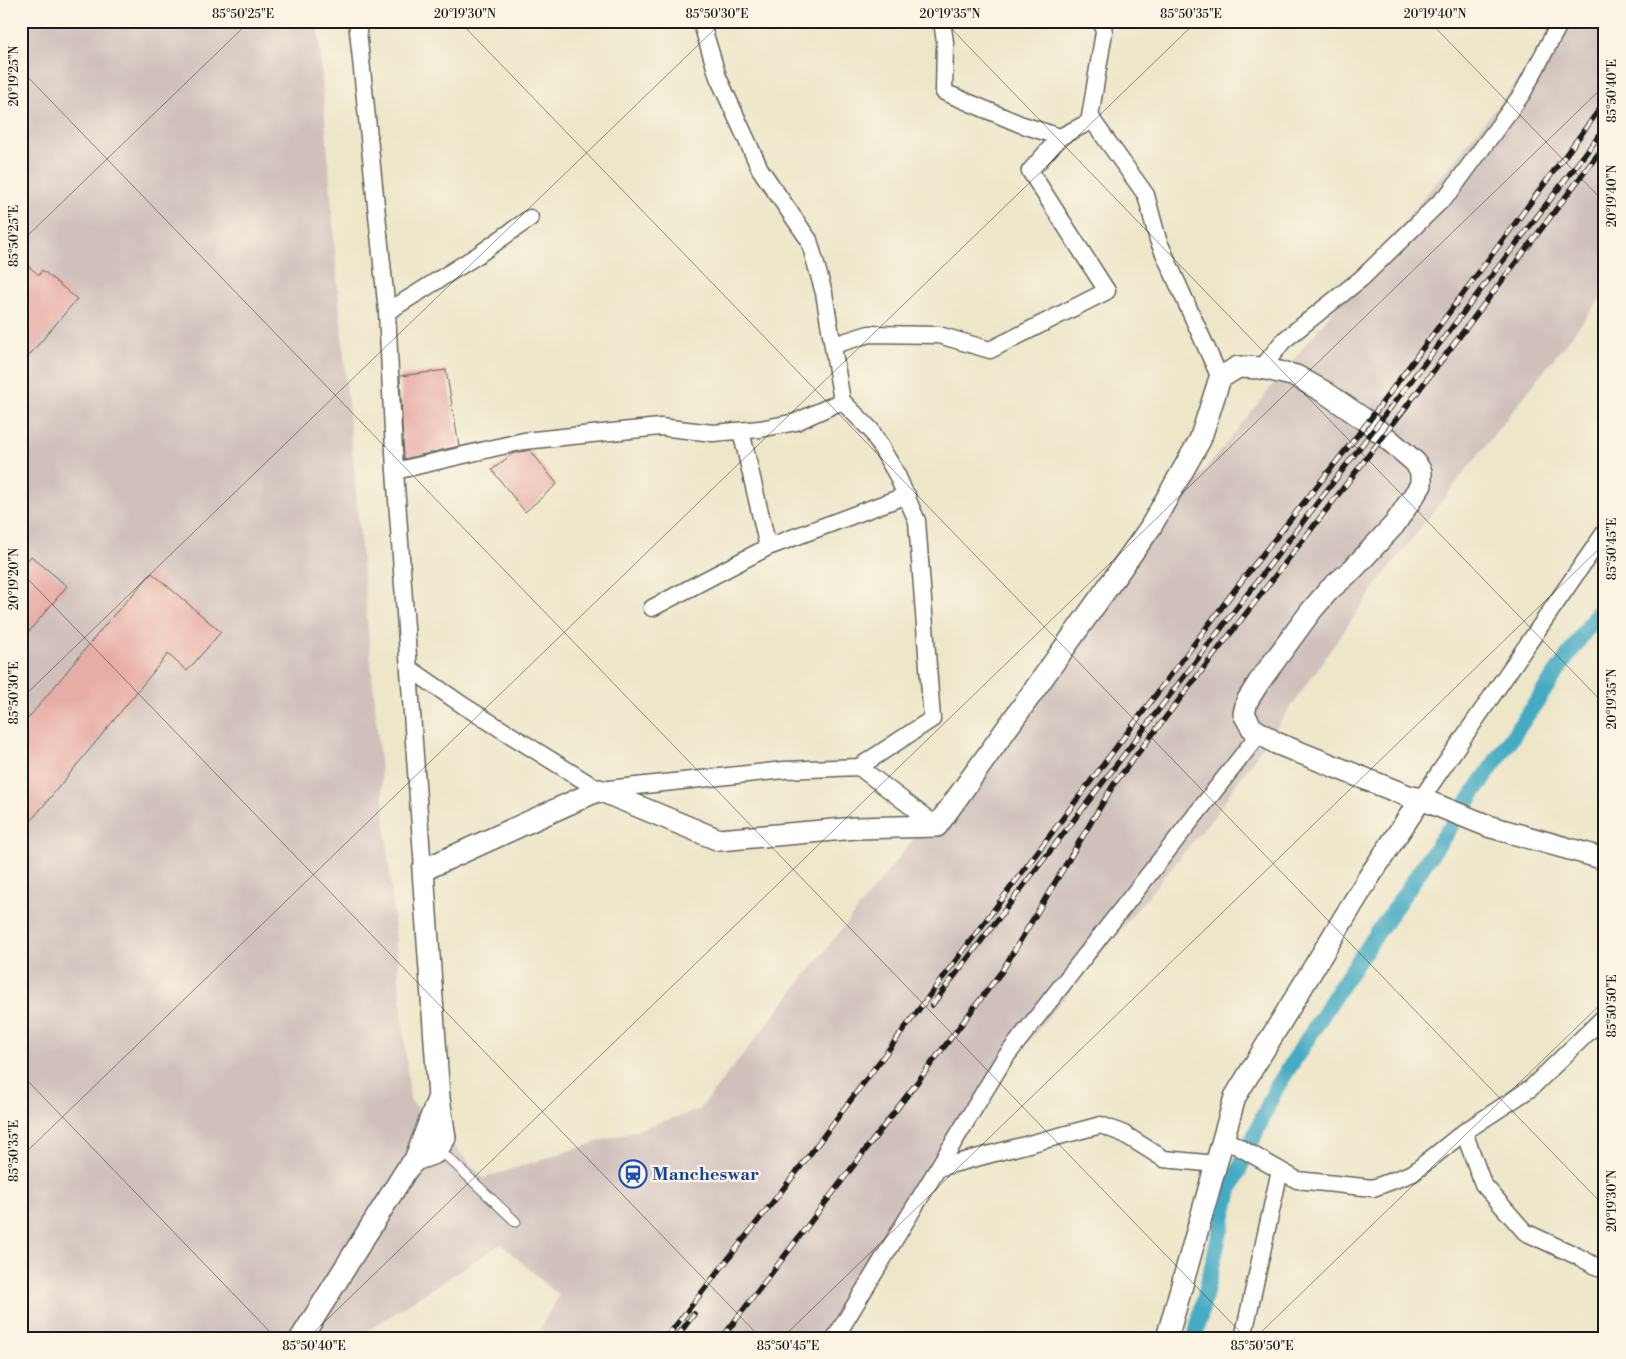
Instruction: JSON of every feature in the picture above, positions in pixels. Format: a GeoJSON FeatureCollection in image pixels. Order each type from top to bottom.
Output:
{"type":"FeatureCollection","features":[{"type":"Feature","properties":{"kind":"street"},"geometry":{"type":"LineString","coordinates":[[357,21],[387,312],[395,471],[439,1098],[446,1138],[436,1153],[415,1160]]}},
{"type":"Feature","properties":{"kind":"street"},"geometry":{"type":"LineString","coordinates":[[423,870],[599,790],[784,770],[859,766],[932,719],[916,521],[907,495],[871,430],[842,401],[824,292],[809,240],[760,169],[718,77],[700,21]]}},
{"type":"Feature","properties":{"kind":"street"},"geometry":{"type":"LineString","coordinates":[[942,21],[945,42],[944,92],[1020,124],[1060,136]]}},
{"type":"Feature","properties":{"kind":"street"},"geometry":{"type":"LineString","coordinates":[[1102,21],[1104,32],[1090,117],[1146,195],[1158,240],[1220,378]]}},
{"type":"Feature","properties":{"kind":"street"},"geometry":{"type":"LineString","coordinates":[[1262,368],[1283,341],[1362,278],[1450,192],[1522,94],[1561,21]]}},
{"type":"Feature","properties":{"kind":"street"},"geometry":{"type":"LineString","coordinates":[[834,345],[868,334],[939,335],[990,350],[1107,291],[1030,171],[1060,136],[1093,120]]}},
{"type":"Feature","properties":{"kind":"street"},"geometry":{"type":"LineString","coordinates":[[387,312],[478,255],[530,218]]}},
{"type":"Feature","properties":{"kind":"street"},"geometry":{"type":"LineString","coordinates":[[937,826],[1150,528],[1200,440],[1220,378],[1238,367],[1262,368],[1296,376],[1326,393],[1368,422],[1415,462],[1421,472],[1421,485],[1394,526],[1354,568],[1329,590],[1259,682],[1247,701],[1244,714],[1252,728],[1276,743],[1491,827],[1605,859]]}},
{"type":"Feature","properties":{"kind":"street"},"geometry":{"type":"LineString","coordinates":[[395,471],[524,441],[660,427],[713,433],[741,431],[796,422],[842,401]]}},
{"type":"Feature","properties":{"kind":"street"},"geometry":{"type":"LineString","coordinates":[[741,431],[768,547]]}},
{"type":"Feature","properties":{"kind":"street"},"geometry":{"type":"LineString","coordinates":[[652,608],[768,547],[907,495]]}},
{"type":"Feature","properties":{"kind":"street"},"geometry":{"type":"LineString","coordinates":[[1167,1338],[1235,1096],[1369,877],[1605,532]]}},
{"type":"Feature","properties":{"kind":"street"},"geometry":{"type":"LineString","coordinates":[[409,668],[464,706],[599,790],[719,840],[856,828],[937,826]]}},
{"type":"Feature","properties":{"kind":"street"},"geometry":{"type":"LineString","coordinates":[[835,1338],[1004,1059],[1259,734]]}},
{"type":"Feature","properties":{"kind":"street"},"geometry":{"type":"LineString","coordinates":[[859,766],[937,826]]}},
{"type":"Feature","properties":{"kind":"street"},"geometry":{"type":"LineString","coordinates":[[1224,1138],[1297,1180],[1373,1188],[1413,1173],[1464,1132],[1531,1088],[1605,1016]]}},
{"type":"Feature","properties":{"kind":"street"},"geometry":{"type":"LineString","coordinates":[[301,1338],[407,1169],[415,1160],[439,1098]]}},
{"type":"Feature","properties":{"kind":"street"},"geometry":{"type":"LineString","coordinates":[[938,1168],[1101,1125],[1124,1134],[1164,1159],[1216,1164]]}},
{"type":"Feature","properties":{"kind":"street"},"geometry":{"type":"LineString","coordinates":[[1464,1132],[1483,1184],[1525,1232],[1605,1271]]}},
{"type":"Feature","properties":{"kind":"street"},"geometry":{"type":"LineString","coordinates":[[1243,1338],[1278,1169]]}},
{"type":"Feature","properties":{"kind":"lane"},"geometry":{"type":"LineString","coordinates":[[439,1148],[516,1222]]}},
{"type":"Feature","properties":{"kind":"shaded area"},"geometry":{"type":"Polygon","coordinates":[[[21,21],[318,21],[337,279],[410,1100],[484,1178],[699,1110],[1232,436],[1566,21],[1605,21],[1605,293],[1377,584],[1214,816],[1027,1043],[823,1338],[534,1338],[559,1296],[501,1244],[356,1338],[21,1338],[21,21]]]}},
{"type":"Feature","properties":{"kind":"building"},"geometry":{"type":"Polygon","coordinates":[[[21,260],[39,275],[42,270],[77,299],[21,365],[21,260]]]}},
{"type":"Feature","properties":{"kind":"building"},"geometry":{"type":"Polygon","coordinates":[[[446,370],[459,446],[404,459],[400,376],[446,370]]]}},
{"type":"Feature","properties":{"kind":"building"},"geometry":{"type":"Polygon","coordinates":[[[530,450],[557,484],[525,512],[492,470],[512,454],[530,450]]]}},
{"type":"Feature","properties":{"kind":"building"},"geometry":{"type":"Polygon","coordinates":[[[31,556],[67,586],[21,641],[21,568],[31,556]]]}},
{"type":"Feature","properties":{"kind":"building"},"geometry":{"type":"Polygon","coordinates":[[[152,573],[221,632],[187,671],[168,654],[21,833],[21,727],[110,619],[152,573]]]}},
{"type":"Feature","properties":{"kind":"waterway"},"geometry":{"type":"LineString","coordinates":[[1195,1338],[1230,1190],[1275,1090],[1343,983],[1605,602]]}},
{"type":"Feature","properties":{"kind":"railway"},"geometry":{"type":"LineString","coordinates":[[666,1338],[798,1170],[1243,579],[1368,422],[1605,102]]}},
{"type":"Feature","properties":{"kind":"railway"},"geometry":{"type":"LineString","coordinates":[[932,1005],[1605,128]]}},
{"type":"Feature","properties":{"kind":"railway"},"geometry":{"type":"LineString","coordinates":[[722,1338],[1002,971],[1114,784],[1406,407],[1605,145]]}},
{"type":"Feature","properties":{"kind":"railway"},"geometry":{"type":"LineString","coordinates":[[676,1338],[694,1314]]}},
{"type":"Feature","properties":{"kind":"place","name":"Mancheswar"},"geometry":{"type":"Point","coordinates":[633,1174]}}]}
